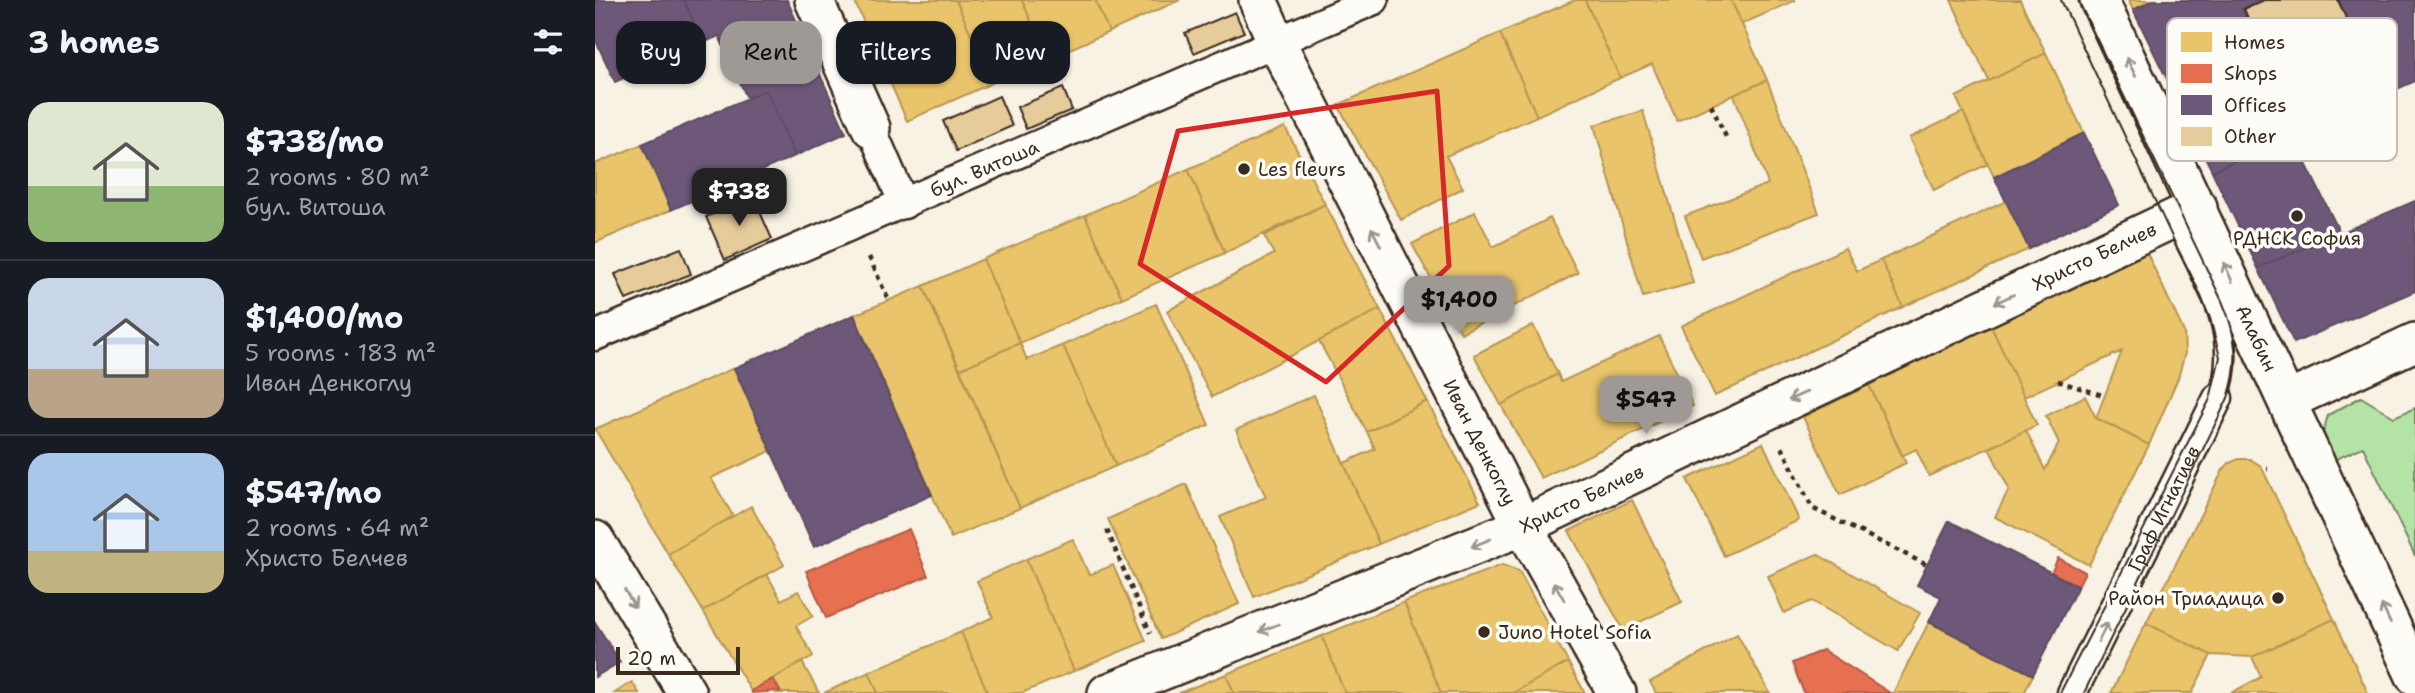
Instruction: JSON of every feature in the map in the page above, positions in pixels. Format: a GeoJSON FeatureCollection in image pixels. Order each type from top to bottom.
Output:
{"type":"FeatureCollection","features":[{"type":"Feature","properties":{"kind":"street"},"geometry":{"type":"LineString","coordinates":[[814,0],[904,204]]}},
{"type":"Feature","properties":{"kind":"street","name":"Иван Денкоглу"},"geometry":{"type":"LineString","coordinates":[[1258,0],[1277,43],[1523,526],[1617,693]]}},
{"type":"Feature","properties":{"kind":"street","name":"бул. Витоша"},"geometry":{"type":"LineString","coordinates":[[595,336],[1374,0]]}},
{"type":"Feature","properties":{"kind":"street","name":"Алабин"},"geometry":{"type":"LineString","coordinates":[[2099,0],[2186,213],[2287,401],[2415,676]]}},
{"type":"Feature","properties":{"kind":"street","name":"Христо Белчев"},"geometry":{"type":"LineString","coordinates":[[1107,693],[1523,526],[2186,213]]}},
{"type":"Feature","properties":{"kind":"street"},"geometry":{"type":"LineString","coordinates":[[2287,401],[2415,342]]}},
{"type":"Feature","properties":{"kind":"street","name":"Граф Игнатиев"},"geometry":{"type":"LineString","coordinates":[[2072,693],[2218,398]]}},
{"type":"Feature","properties":{"kind":"street"},"geometry":{"type":"LineString","coordinates":[[595,540],[687,693]]}},
{"type":"Feature","properties":{"kind":"lane"},"geometry":{"type":"LineString","coordinates":[[2186,213],[2224,323],[2228,354],[2225,380],[2218,398]]}},
{"type":"Feature","properties":{"kind":"path"},"geometry":{"type":"LineString","coordinates":[[1711,105],[1727,139]]}},
{"type":"Feature","properties":{"kind":"path"},"geometry":{"type":"LineString","coordinates":[[855,225],[889,301]]}},
{"type":"Feature","properties":{"kind":"path"},"geometry":{"type":"LineString","coordinates":[[2058,381],[2105,396]]}},
{"type":"Feature","properties":{"kind":"path"},"geometry":{"type":"LineString","coordinates":[[1765,412],[1812,508],[1927,565]]}},
{"type":"Feature","properties":{"kind":"path"},"geometry":{"type":"LineString","coordinates":[[1107,530],[1165,670]]}},
{"type":"Feature","properties":{"kind":"highlighted area"},"geometry":{"type":"Polygon","coordinates":[[[1437,91],[1449,266],[1326,382],[1140,264],[1178,131],[1437,91]]]}},
{"type":"Feature","properties":{"kind":"green space"},"geometry":{"type":"Polygon","coordinates":[[[2361,397],[2394,417],[2415,408],[2415,556],[2363,447],[2334,460],[2323,433],[2328,415],[2361,397]]]}},
{"type":"Feature","properties":{"kind":"building: Homes"},"geometry":{"type":"Polygon","coordinates":[[[854,0],[956,0],[970,32],[970,84],[990,84],[907,121],[891,84],[956,84],[956,21],[863,21],[854,0]]]}},
{"type":"Feature","properties":{"kind":"building: Homes"},"geometry":{"type":"Polygon","coordinates":[[[956,0],[1022,0],[1031,21],[970,21],[970,32],[956,0]]]}},
{"type":"Feature","properties":{"kind":"building: Homes"},"geometry":{"type":"Polygon","coordinates":[[[1022,0],[1095,0],[1109,32],[1070,49],[1070,21],[1031,21],[1022,0]]]}},
{"type":"Feature","properties":{"kind":"building: Homes"},"geometry":{"type":"Polygon","coordinates":[[[1095,0],[1180,0],[1109,32],[1095,0]]]}},
{"type":"Feature","properties":{"kind":"building: Homes"},"geometry":{"type":"Polygon","coordinates":[[[1575,0],[1585,0],[1620,78],[1537,116],[1500,33],[1575,0]]]}},
{"type":"Feature","properties":{"kind":"building: Homes"},"geometry":{"type":"Polygon","coordinates":[[[1585,0],[1731,0],[1767,80],[1677,121],[1652,64],[1620,78],[1585,0]]]}},
{"type":"Feature","properties":{"kind":"building: Homes"},"geometry":{"type":"Polygon","coordinates":[[[1731,0],[1796,0],[1742,24],[1731,0]]]}},
{"type":"Feature","properties":{"kind":"building: Homes"},"geometry":{"type":"Polygon","coordinates":[[[1951,0],[2020,0],[2046,53],[1989,81],[1951,0]]]}},
{"type":"Feature","properties":{"kind":"building: Homes"},"geometry":{"type":"Polygon","coordinates":[[[2128,0],[2153,0],[2133,10],[2128,0]]]}},
{"type":"Feature","properties":{"kind":"building: Homes"},"geometry":{"type":"Polygon","coordinates":[[[1500,33],[1537,116],[1446,156],[1463,188],[1401,220],[1338,105],[1500,33]]]}},
{"type":"Feature","properties":{"kind":"building: Homes"},"geometry":{"type":"Polygon","coordinates":[[[2046,53],[2084,133],[1994,177],[1956,97],[2046,53]]]}},
{"type":"Feature","properties":{"kind":"building: Homes"},"geometry":{"type":"Polygon","coordinates":[[[1767,80],[1819,213],[1701,258],[1685,216],[1768,184],[1734,95],[1767,80]]]}},
{"type":"Feature","properties":{"kind":"building: Homes"},"geometry":{"type":"Polygon","coordinates":[[[1643,111],[1693,283],[1643,297],[1594,125],[1643,111]]]}},
{"type":"Feature","properties":{"kind":"building: Homes"},"geometry":{"type":"Polygon","coordinates":[[[1963,112],[1988,164],[1934,190],[1909,138],[1963,112]]]}},
{"type":"Feature","properties":{"kind":"building: Homes"},"geometry":{"type":"Polygon","coordinates":[[[1285,127],[1325,204],[1225,253],[1188,169],[1285,127]]]}},
{"type":"Feature","properties":{"kind":"building: Homes"},"geometry":{"type":"Polygon","coordinates":[[[642,144],[671,210],[595,243],[595,164],[642,144]]]}},
{"type":"Feature","properties":{"kind":"building: Homes"},"geometry":{"type":"Polygon","coordinates":[[[1188,169],[1225,253],[1122,298],[1085,215],[1188,169]]]}},
{"type":"Feature","properties":{"kind":"building: Homes"},"geometry":{"type":"Polygon","coordinates":[[[2006,201],[2029,249],[1903,307],[1881,260],[2006,201]]]}},
{"type":"Feature","properties":{"kind":"building: Homes"},"geometry":{"type":"Polygon","coordinates":[[[1325,204],[1380,309],[1212,397],[1167,311],[1274,254],[1264,236],[1325,204]]]}},
{"type":"Feature","properties":{"kind":"building: Homes"},"geometry":{"type":"Polygon","coordinates":[[[1475,212],[1493,247],[1550,218],[1578,273],[1461,333],[1412,244],[1475,212]]]}},
{"type":"Feature","properties":{"kind":"building: Homes"},"geometry":{"type":"Polygon","coordinates":[[[1085,215],[1122,298],[1020,343],[983,259],[1085,215]]]}},
{"type":"Feature","properties":{"kind":"building: Homes"},"geometry":{"type":"Polygon","coordinates":[[[1845,248],[1857,271],[1881,260],[1903,307],[1715,396],[1681,326],[1845,248]]]}},
{"type":"Feature","properties":{"kind":"building: Homes"},"geometry":{"type":"Polygon","coordinates":[[[2146,251],[2184,332],[2185,353],[2178,378],[2149,445],[2096,418],[2122,351],[2024,397],[1991,326],[2146,251]]]}},
{"type":"Feature","properties":{"kind":"building: Homes"},"geometry":{"type":"Polygon","coordinates":[[[983,259],[1020,343],[960,369],[923,286],[983,259]]]}},
{"type":"Feature","properties":{"kind":"building: Homes"},"geometry":{"type":"Polygon","coordinates":[[[923,286],[1020,508],[951,538],[854,315],[923,286]]]}},
{"type":"Feature","properties":{"kind":"building: Homes"},"geometry":{"type":"Polygon","coordinates":[[[1156,304],[1209,425],[1116,466],[1063,345],[1156,304]]]}},
{"type":"Feature","properties":{"kind":"building: Homes"},"geometry":{"type":"Polygon","coordinates":[[[1380,309],[1427,401],[1367,432],[1319,341],[1380,309]]]}},
{"type":"Feature","properties":{"kind":"building: Homes"},"geometry":{"type":"Polygon","coordinates":[[[1533,325],[1558,374],[1501,405],[1474,355],[1533,325]]]}},
{"type":"Feature","properties":{"kind":"building: Homes"},"geometry":{"type":"Polygon","coordinates":[[[1991,326],[2037,425],[1929,476],[1916,449],[1902,456],[1869,385],[1991,326]]]}},
{"type":"Feature","properties":{"kind":"building: Homes"},"geometry":{"type":"Polygon","coordinates":[[[1659,336],[1693,406],[1541,478],[1501,405],[1558,374],[1561,382],[1659,336]]]}},
{"type":"Feature","properties":{"kind":"building: Homes"},"geometry":{"type":"Polygon","coordinates":[[[1020,343],[1027,360],[1063,345],[1116,466],[1020,508],[960,369],[1020,343]]]}},
{"type":"Feature","properties":{"kind":"building: Homes"},"geometry":{"type":"Polygon","coordinates":[[[734,368],[771,451],[711,478],[733,516],[668,554],[595,429],[734,368]]]}},
{"type":"Feature","properties":{"kind":"building: Homes"},"geometry":{"type":"Polygon","coordinates":[[[1869,385],[1906,463],[1840,495],[1803,417],[1869,385]]]}},
{"type":"Feature","properties":{"kind":"building: Homes"},"geometry":{"type":"Polygon","coordinates":[[[1314,395],[1379,544],[1254,597],[1220,517],[1266,497],[1236,430],[1314,395]]]}},
{"type":"Feature","properties":{"kind":"building: Homes"},"geometry":{"type":"Polygon","coordinates":[[[2085,396],[2096,418],[2149,445],[2089,565],[1995,517],[2009,489],[1989,448],[2026,430],[2045,470],[2059,443],[2046,416],[2085,396]]]}},
{"type":"Feature","properties":{"kind":"building: Homes"},"geometry":{"type":"Polygon","coordinates":[[[1427,401],[1480,502],[1379,544],[1344,463],[1375,449],[1367,432],[1427,401]]]}},
{"type":"Feature","properties":{"kind":"building: Homes"},"geometry":{"type":"Polygon","coordinates":[[[1763,443],[1799,520],[1724,556],[1687,479],[1763,443]]]}},
{"type":"Feature","properties":{"kind":"building: Homes"},"geometry":{"type":"Polygon","coordinates":[[[2250,459],[2261,466],[2334,619],[2252,657],[2211,655],[2146,623],[2223,470],[2229,463],[2250,459]]]}},
{"type":"Feature","properties":{"kind":"building: Homes"},"geometry":{"type":"Polygon","coordinates":[[[1186,484],[1239,604],[1161,639],[1108,519],[1186,484]]]}},
{"type":"Feature","properties":{"kind":"building: Homes"},"geometry":{"type":"Polygon","coordinates":[[[1632,500],[1682,602],[1623,630],[1569,531],[1632,500]]]}},
{"type":"Feature","properties":{"kind":"building: Homes"},"geometry":{"type":"Polygon","coordinates":[[[751,506],[784,565],[703,611],[668,554],[751,506]]]}},
{"type":"Feature","properties":{"kind":"building: Homes"},"geometry":{"type":"Polygon","coordinates":[[[1073,539],[1089,575],[1113,565],[1146,641],[1074,671],[1026,559],[1073,539]]]}},
{"type":"Feature","properties":{"kind":"building: Homes"},"geometry":{"type":"Polygon","coordinates":[[[1817,554],[1920,613],[1898,651],[1812,601],[1784,613],[1768,576],[1817,554]]]}},
{"type":"Feature","properties":{"kind":"building: Homes"},"geometry":{"type":"Polygon","coordinates":[[[1026,559],[1074,671],[1022,693],[988,693],[961,632],[993,617],[977,581],[1026,559]]]}},
{"type":"Feature","properties":{"kind":"building: Homes","name":"Juno Hotel Sofia"},"geometry":{"type":"Polygon","coordinates":[[[1502,565],[1519,571],[1568,662],[1513,693],[1441,693],[1404,602],[1502,565]]]}},
{"type":"Feature","properties":{"kind":"building: Homes"},"geometry":{"type":"Polygon","coordinates":[[[767,574],[781,600],[798,591],[813,616],[796,626],[813,656],[751,691],[703,611],[767,574]]]}},
{"type":"Feature","properties":{"kind":"building: Homes"},"geometry":{"type":"Polygon","coordinates":[[[1404,602],[1441,693],[1345,693],[1322,636],[1404,602]]]}},
{"type":"Feature","properties":{"kind":"building: Homes"},"geometry":{"type":"Polygon","coordinates":[[[2334,619],[2368,693],[2231,693],[2261,677],[2252,657],[2334,619]]]}},
{"type":"Feature","properties":{"kind":"building: Homes"},"geometry":{"type":"Polygon","coordinates":[[[1929,622],[2033,675],[2024,693],[1893,693],[1929,622]]]}},
{"type":"Feature","properties":{"kind":"building: Homes"},"geometry":{"type":"Polygon","coordinates":[[[2146,623],[2211,655],[2192,693],[2111,693],[2146,623]]]}},
{"type":"Feature","properties":{"kind":"building: Homes"},"geometry":{"type":"Polygon","coordinates":[[[961,632],[988,693],[878,693],[869,672],[961,632]]]}},
{"type":"Feature","properties":{"kind":"building: Homes"},"geometry":{"type":"Polygon","coordinates":[[[1737,634],[1770,693],[1656,693],[1650,682],[1737,634]]]}},
{"type":"Feature","properties":{"kind":"building: Homes"},"geometry":{"type":"Polygon","coordinates":[[[1322,636],[1345,693],[1234,693],[1226,674],[1322,636]]]}},
{"type":"Feature","properties":{"kind":"building: Homes"},"geometry":{"type":"Polygon","coordinates":[[[802,662],[819,693],[777,693],[780,691],[773,679],[802,662]]]}},
{"type":"Feature","properties":{"kind":"building: Homes"},"geometry":{"type":"Polygon","coordinates":[[[1568,662],[1585,693],[1513,693],[1568,662]]]}},
{"type":"Feature","properties":{"kind":"building: Homes"},"geometry":{"type":"Polygon","coordinates":[[[869,672],[878,693],[824,693],[869,672]]]}},
{"type":"Feature","properties":{"kind":"building: Homes"},"geometry":{"type":"Polygon","coordinates":[[[1226,674],[1234,693],[1179,693],[1226,674]]]}},
{"type":"Feature","properties":{"kind":"building: Homes"},"geometry":{"type":"Polygon","coordinates":[[[632,682],[639,693],[615,693],[632,682]]]}},
{"type":"Feature","properties":{"kind":"building: Shops"},"geometry":{"type":"Polygon","coordinates":[[[909,529],[928,576],[826,618],[806,571],[909,529]]]}},
{"type":"Feature","properties":{"kind":"building: Shops"},"geometry":{"type":"Polygon","coordinates":[[[2058,558],[2085,572],[2078,586],[2051,573],[2058,558]]]}},
{"type":"Feature","properties":{"kind":"building: Shops"},"geometry":{"type":"Polygon","coordinates":[[[1823,650],[1890,693],[1804,693],[1792,663],[1823,650]]]}},
{"type":"Feature","properties":{"kind":"building: Shops"},"geometry":{"type":"Polygon","coordinates":[[[773,679],[780,691],[752,693],[751,691],[773,679]]]}},
{"type":"Feature","properties":{"kind":"building: Offices"},"geometry":{"type":"Polygon","coordinates":[[[595,0],[684,0],[693,21],[616,21],[615,82],[595,39],[595,0]]]}},
{"type":"Feature","properties":{"kind":"building: Offices"},"geometry":{"type":"Polygon","coordinates":[[[684,0],[787,0],[796,21],[720,21],[720,38],[719,36],[706,42],[706,21],[693,21],[684,0]]]}},
{"type":"Feature","properties":{"kind":"building: Offices"},"geometry":{"type":"Polygon","coordinates":[[[2153,0],[2262,0],[2242,9],[2246,18],[2167,18],[2167,79],[2133,10],[2153,0]]]}},
{"type":"Feature","properties":{"kind":"building: Offices"},"geometry":{"type":"Polygon","coordinates":[[[2338,0],[2415,0],[2415,81],[2397,89],[2397,18],[2346,18],[2338,0]]]}},
{"type":"Feature","properties":{"kind":"building: Offices"},"geometry":{"type":"Polygon","coordinates":[[[822,79],[846,133],[795,156],[766,90],[747,98],[741,84],[822,84],[822,79]]]}},
{"type":"Feature","properties":{"kind":"building: Offices"},"geometry":{"type":"Polygon","coordinates":[[[766,90],[795,156],[671,210],[642,144],[766,90]]]}},
{"type":"Feature","properties":{"kind":"building: Offices"},"geometry":{"type":"Polygon","coordinates":[[[2084,133],[2119,205],[2029,249],[1994,177],[2084,133]]]}},
{"type":"Feature","properties":{"kind":"building: Offices"},"geometry":{"type":"Polygon","coordinates":[[[2207,161],[2235,161],[2212,171],[2207,161]]]}},
{"type":"Feature","properties":{"kind":"building: Offices"},"geometry":{"type":"Polygon","coordinates":[[[2234,161],[2305,161],[2340,233],[2258,268],[2212,171],[2234,161]]]}},
{"type":"Feature","properties":{"kind":"building: Offices"},"geometry":{"type":"Polygon","coordinates":[[[2415,201],[2415,291],[2294,343],[2258,268],[2415,201]]]}},
{"type":"Feature","properties":{"kind":"building: Offices"},"geometry":{"type":"Polygon","coordinates":[[[854,315],[932,495],[814,547],[734,368],[854,315]]]}},
{"type":"Feature","properties":{"kind":"building: Offices"},"geometry":{"type":"Polygon","coordinates":[[[1949,521],[2078,586],[2033,675],[1929,622],[1941,597],[1917,585],[1949,521]]]}},
{"type":"Feature","properties":{"kind":"building: Offices"},"geometry":{"type":"Polygon","coordinates":[[[595,622],[620,662],[595,677],[595,622]]]}},
{"type":"Feature","properties":{"kind":"building: Other"},"geometry":{"type":"Polygon","coordinates":[[[2264,0],[2338,0],[2346,18],[2248,18],[2244,9],[2264,0]]]}},
{"type":"Feature","properties":{"kind":"building: Other"},"geometry":{"type":"Polygon","coordinates":[[[1235,12],[1244,32],[1194,53],[1185,33],[1235,12]]]}},
{"type":"Feature","properties":{"kind":"building: Other"},"geometry":{"type":"Polygon","coordinates":[[[1063,88],[1072,110],[1026,129],[1017,107],[1063,88]]]}},
{"type":"Feature","properties":{"kind":"building: Other"},"geometry":{"type":"Polygon","coordinates":[[[999,96],[1012,126],[956,151],[943,121],[999,96]]]}},
{"type":"Feature","properties":{"kind":"building: Other"},"geometry":{"type":"Polygon","coordinates":[[[753,196],[772,239],[725,260],[706,217],[753,196]]]}},
{"type":"Feature","properties":{"kind":"building: Other"},"geometry":{"type":"Polygon","coordinates":[[[681,248],[691,274],[626,300],[615,274],[681,248]]]}},
{"type":"Feature","properties":{"kind":"tram line"},"geometry":{"type":"LineString","coordinates":[[2060,693],[2210,399],[2220,357],[2210,318],[2061,0]]}},
{"type":"Feature","properties":{"kind":"tram line"},"geometry":{"type":"LineString","coordinates":[[2078,0],[2222,301],[2234,337],[2235,349],[2234,373],[2228,398],[2084,693]]}},
{"type":"Feature","properties":{"kind":"place","name":"Les fleurs"},"geometry":{"type":"Point","coordinates":[1244,169]}},
{"type":"Feature","properties":{"kind":"place","name":"РДНСК София"},"geometry":{"type":"Point","coordinates":[2297,216]}},
{"type":"Feature","properties":{"kind":"place","name":"Район Триадица"},"geometry":{"type":"Point","coordinates":[2278,598]}},
{"type":"Feature","properties":{"kind":"place","name":"Juno Hotel Sofia"},"geometry":{"type":"Point","coordinates":[1484,632]}}]}
